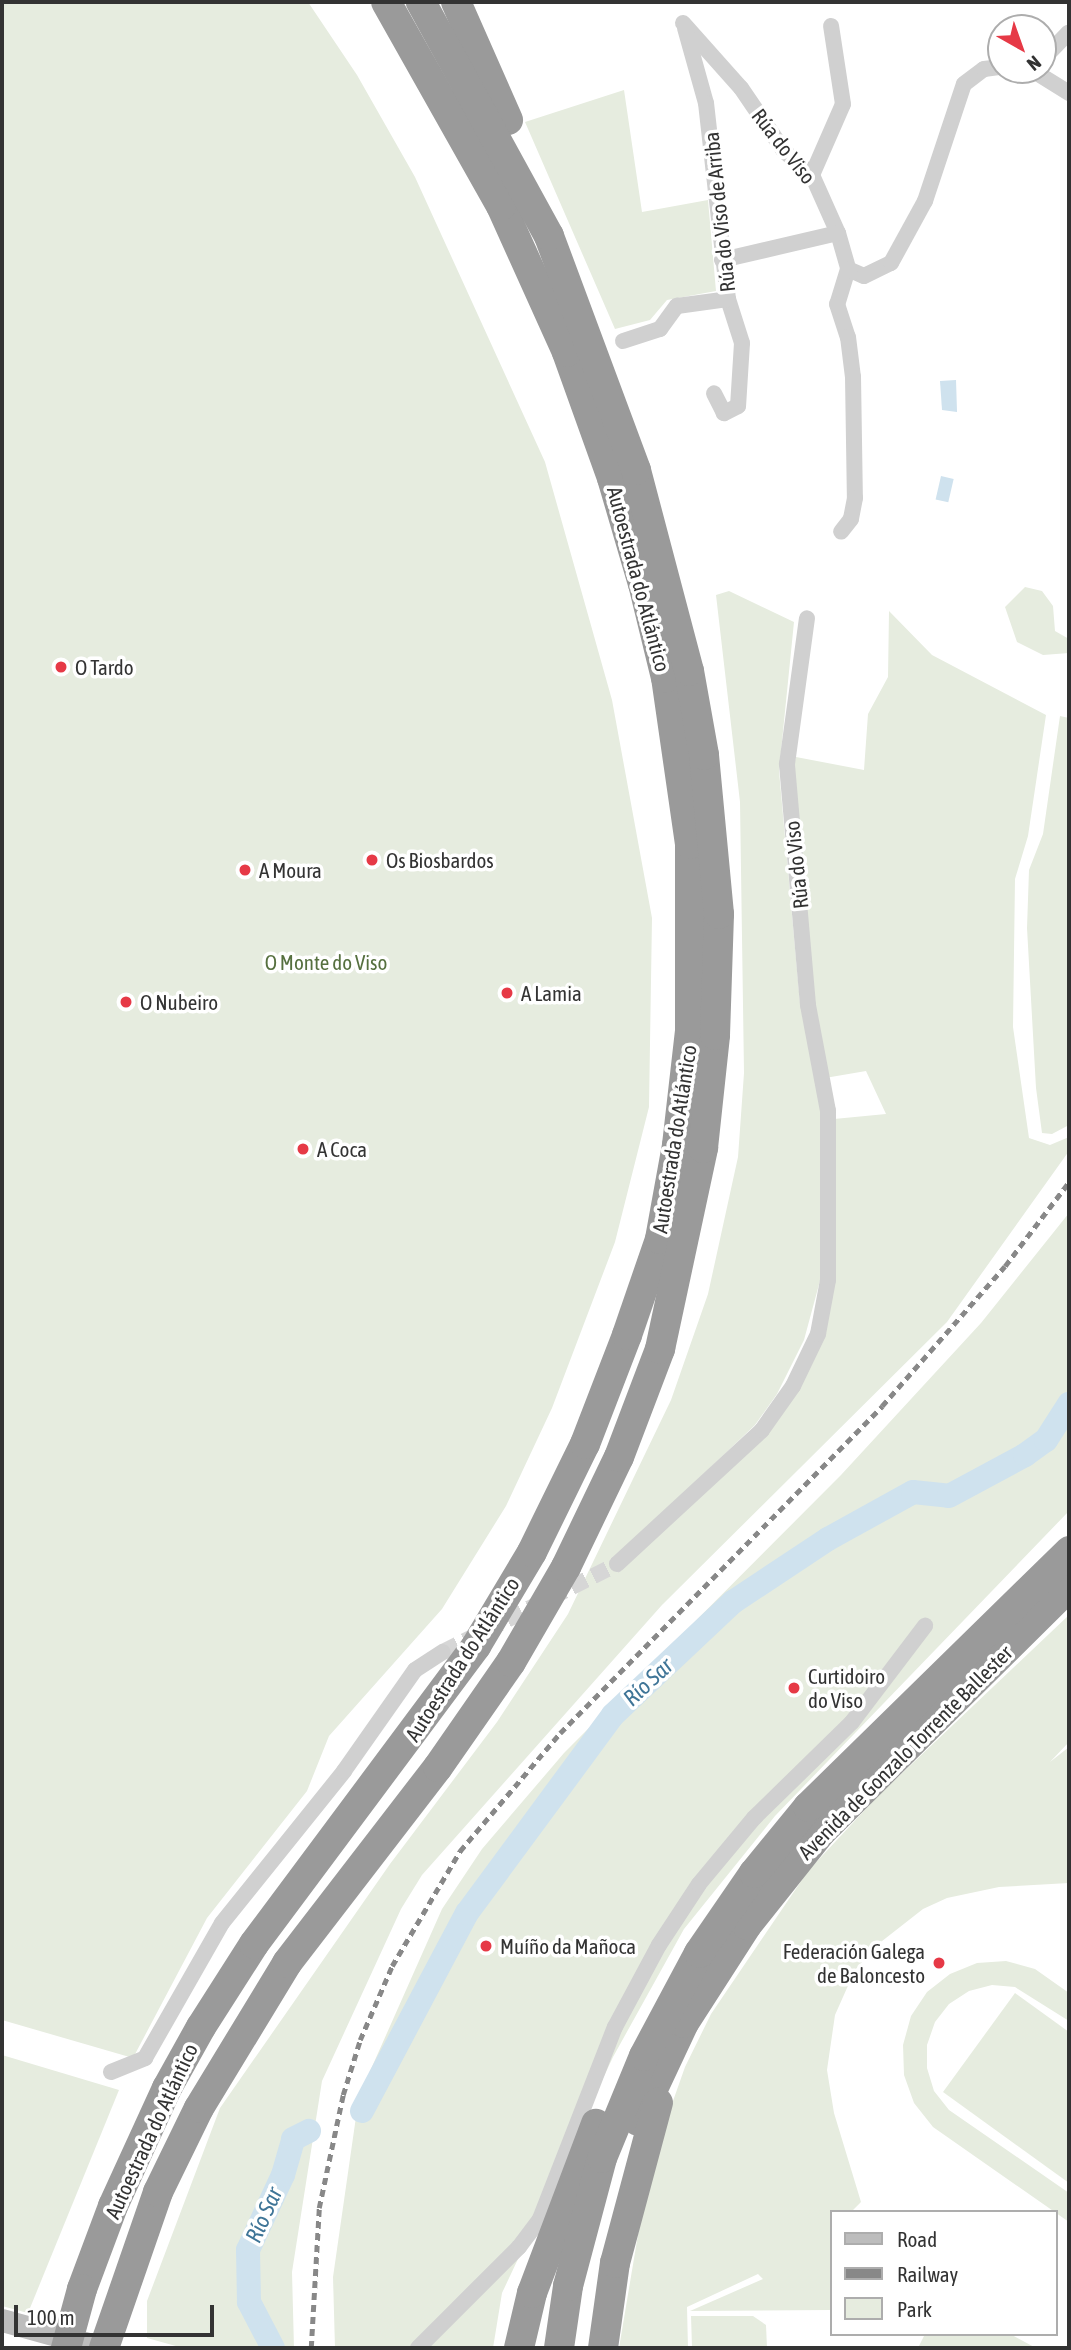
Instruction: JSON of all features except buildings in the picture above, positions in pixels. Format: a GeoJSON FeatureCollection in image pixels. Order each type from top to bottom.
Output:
{"type":"FeatureCollection","features":[{"type":"Feature","properties":{"kind":"highway","name":"Autoestrada do Atlántico"},"geometry":{"type":"LineString","coordinates":[[66,2348],[82,2289],[124,2182],[201,2027],[254,1944],[476,1646],[532,1552],[585,1444],[626,1335],[660,1239],[677,1144],[690,1031],[690,844],[666,678],[643,584],[612,478],[567,352],[501,206],[386,2]]}},
{"type":"Feature","properties":{"kind":"highway","name":"Autoestrada do Atlántico"},"geometry":{"type":"LineString","coordinates":[[104,2348],[118,2298],[158,2192],[199,2108],[287,1963],[438,1767],[511,1662],[566,1567],[619,1457],[660,1349],[703,1148],[715,1034],[719,914],[704,755],[689,671],[636,470],[549,236],[421,2]]}},
{"type":"Feature","properties":{"kind":"highway"},"geometry":{"type":"LineString","coordinates":[[456,2],[508,121],[549,236]]}},
{"type":"Feature","properties":{"kind":"highway","name":"Avenida de Gonzalo Torrente Ballester"},"geometry":{"type":"LineString","coordinates":[[559,2348],[582,2225],[602,2158],[644,2056],[699,1953],[754,1873],[808,1807],[1069,1551]]}},
{"type":"Feature","properties":{"kind":"highway","name":"Avenida de Gonzalo Torrente Ballester"},"geometry":{"type":"LineString","coordinates":[[578,2348],[598,2238],[617,2176],[684,2023],[747,1925],[821,1832],[1069,1587]]}},
{"type":"Feature","properties":{"kind":"highway"},"geometry":{"type":"LineString","coordinates":[[603,2348],[615,2263],[640,2161],[684,2023]]}},
{"type":"Feature","properties":{"kind":"highway"},"geometry":{"type":"LineString","coordinates":[[519,2348],[532,2293],[589,2136],[620,2078],[644,2056]]}},
{"type":"Feature","properties":{"kind":"street","name":"Rúa do Viso"},"geometry":{"type":"LineString","coordinates":[[683,23],[740,89],[784,151],[812,175],[838,233],[848,269]]}},
{"type":"Feature","properties":{"kind":"street","name":"Rúa do Viso de Arriba"},"geometry":{"type":"LineString","coordinates":[[683,23],[706,103],[722,260],[728,299],[742,343],[738,406],[724,413],[714,393]]}},
{"type":"Feature","properties":{"kind":"street"},"geometry":{"type":"LineString","coordinates":[[812,175],[843,104],[831,26]]}},
{"type":"Feature","properties":{"kind":"street"},"geometry":{"type":"LineString","coordinates":[[841,532],[852,519],[855,498],[853,377],[848,337],[838,304],[848,269],[864,276],[891,262],[925,201],[964,84],[987,69]]}},
{"type":"Feature","properties":{"kind":"street"},"geometry":{"type":"LineString","coordinates":[[722,260],[838,233]]}},
{"type":"Feature","properties":{"kind":"street"},"geometry":{"type":"LineString","coordinates":[[623,341],[660,329],[677,306],[728,299]]}},
{"type":"Feature","properties":{"kind":"street","name":"Rúa do Viso"},"geometry":{"type":"LineString","coordinates":[[617,1564],[762,1430],[793,1387],[818,1334],[828,1280],[828,1111],[808,1005],[787,783],[788,732],[807,618]]}},
{"type":"Feature","properties":{"kind":"street"},"geometry":{"type":"LineString","coordinates":[[418,2348],[519,2247],[540,2219],[615,2027],[659,1945],[699,1884],[754,1818],[852,1722],[925,1626]]}},
{"type":"Feature","properties":{"kind":"street"},"geometry":{"type":"LineString","coordinates":[[111,2073],[145,2058],[222,1923],[344,1771],[415,1670],[443,1652]]}},
{"type":"Feature","properties":{"kind":"street"},"geometry":{"type":"LineString","coordinates":[[12,2322],[104,2348]]}},
{"type":"Feature","properties":{"kind":"green space","name":"O Monte do Viso"},"geometry":{"type":"Polygon","coordinates":[[[2,2],[308,2],[357,75],[415,177],[545,462],[612,700],[652,918],[649,1107],[615,1242],[552,1408],[506,1506],[442,1609],[329,1736],[307,1791],[207,1918],[133,2058],[2,2020],[2,2]]]}},
{"type":"Feature","properties":{"kind":"green space"},"geometry":{"type":"Polygon","coordinates":[[[624,90],[642,212],[708,200],[716,291],[667,300],[650,320],[615,329],[525,122],[624,90]]]}},
{"type":"Feature","properties":{"kind":"green space"},"geometry":{"type":"Polygon","coordinates":[[[1025,587],[1042,591],[1053,606],[1055,631],[1069,639],[1069,653],[1043,655],[1017,642],[1005,607],[1025,587]]]}},
{"type":"Feature","properties":{"kind":"green space"},"geometry":{"type":"Polygon","coordinates":[[[729,591],[794,622],[779,771],[800,1003],[821,1108],[821,1277],[804,1340],[777,1394],[755,1425],[651,1524],[768,1432],[836,1275],[834,1119],[886,1114],[866,1071],[825,1078],[814,1009],[792,773],[796,757],[864,770],[868,714],[888,677],[889,611],[932,655],[1046,715],[1028,836],[1015,879],[1013,1027],[1029,1138],[1050,1145],[1069,1137],[1069,1151],[947,1322],[662,1605],[422,1875],[401,1909],[322,2081],[292,2272],[294,2348],[183,2348],[147,2338],[147,2301],[220,2108],[390,1864],[497,1722],[568,1614],[671,1400],[708,1294],[738,1157],[744,1073],[740,802],[716,595],[729,591]]]}},
{"type":"Feature","properties":{"kind":"green space"},"geometry":{"type":"Polygon","coordinates":[[[1060,716],[1069,718],[1069,1125],[1052,1134],[1042,1133],[1036,1088],[1027,928],[1029,870],[1043,834],[1060,716]]]}},
{"type":"Feature","properties":{"kind":"green space"},"geometry":{"type":"Polygon","coordinates":[[[1069,1213],[1069,1511],[775,1816],[684,1929],[613,2057],[502,2293],[493,2348],[335,2348],[333,2277],[359,2096],[442,1909],[482,1849],[564,1753],[841,1475],[981,1323],[1069,1213]]]}},
{"type":"Feature","properties":{"kind":"green space"},"geometry":{"type":"Polygon","coordinates":[[[1069,1615],[1069,1742],[1050,1762],[1069,1747],[1069,1883],[999,1887],[947,1898],[923,1909],[877,1945],[855,1970],[835,2015],[827,2070],[834,2113],[861,2202],[853,2210],[830,2210],[830,2310],[690,2311],[763,2279],[758,2274],[687,2307],[688,2348],[619,2348],[649,2169],[685,2067],[711,2014],[808,1871],[877,1797],[1069,1615]]]}},
{"type":"Feature","properties":{"kind":"green space"},"geometry":{"type":"Polygon","coordinates":[[[1006,1961],[1035,1969],[1069,1993],[1069,2021],[1015,1987],[992,1985],[969,1991],[949,2004],[935,2022],[927,2045],[927,2068],[934,2091],[949,2110],[1069,2193],[1069,2222],[1057,2214],[1057,2210],[1052,2210],[933,2127],[914,2103],[904,2075],[903,2045],[911,2016],[927,1992],[950,1974],[977,1963],[1006,1961]]]}},
{"type":"Feature","properties":{"kind":"green space"},"geometry":{"type":"Polygon","coordinates":[[[1015,1993],[1069,2032],[1069,2183],[943,2092],[1015,1993]]]}},
{"type":"Feature","properties":{"kind":"green space"},"geometry":{"type":"Polygon","coordinates":[[[2,2055],[119,2090],[28,2313],[2,2306],[2,2055]]]}},
{"type":"Feature","properties":{"kind":"green space"},"geometry":{"type":"Polygon","coordinates":[[[691,2316],[753,2316],[766,2325],[767,2348],[692,2348],[691,2316]]]}},
{"type":"Feature","properties":{"kind":"green space"},"geometry":{"type":"Polygon","coordinates":[[[924,2336],[1014,2336],[1036,2348],[918,2348],[924,2336]]]}},
{"type":"Feature","properties":{"kind":"water"},"geometry":{"type":"Polygon","coordinates":[[[956,380],[957,412],[942,410],[940,381],[956,380]]]}},
{"type":"Feature","properties":{"kind":"water"},"geometry":{"type":"Polygon","coordinates":[[[941,476],[954,479],[948,502],[936,499],[941,476]]]}},
{"type":"Feature","properties":{"kind":"waterway","name":"Río Sar"},"geometry":{"type":"LineString","coordinates":[[362,2111],[467,1913],[613,1715],[733,1602],[828,1539],[913,1492],[949,1496],[1025,1455],[1046,1440],[1069,1404]]}},
{"type":"Feature","properties":{"kind":"waterway","name":"Río Sar"},"geometry":{"type":"LineString","coordinates":[[273,2348],[249,2302],[248,2250],[283,2175],[293,2139],[309,2131]]}},
{"type":"Feature","properties":{"kind":"tunnel"},"geometry":{"type":"LineString","coordinates":[[443,1652],[617,1564]]}},
{"type":"Feature","properties":{"kind":"railway"},"geometry":{"type":"LineString","coordinates":[[311,2348],[319,2208],[343,2095],[360,2040],[392,1966],[460,1851],[560,1733],[882,1406],[1005,1266],[1069,1182]]}},
{"type":"Feature","properties":{"kind":"place","name":"O Tardo"},"geometry":{"type":"Point","coordinates":[61,667]}},
{"type":"Feature","properties":{"kind":"place","name":"Os Biosbardos"},"geometry":{"type":"Point","coordinates":[372,860]}},
{"type":"Feature","properties":{"kind":"place","name":"A Moura"},"geometry":{"type":"Point","coordinates":[245,870]}},
{"type":"Feature","properties":{"kind":"place","name":"A Lamia"},"geometry":{"type":"Point","coordinates":[507,993]}},
{"type":"Feature","properties":{"kind":"place","name":"O Nubeiro"},"geometry":{"type":"Point","coordinates":[126,1002]}},
{"type":"Feature","properties":{"kind":"place","name":"A Coca"},"geometry":{"type":"Point","coordinates":[303,1149]}},
{"type":"Feature","properties":{"kind":"place","name":"Curtidoiro do Viso"},"geometry":{"type":"Point","coordinates":[794,1688]}},
{"type":"Feature","properties":{"kind":"place","name":"Muíño da Mañoca"},"geometry":{"type":"Point","coordinates":[486,1946]}},
{"type":"Feature","properties":{"kind":"place","name":"Federación Galega de Baloncesto"},"geometry":{"type":"Point","coordinates":[939,1963]}}]}
